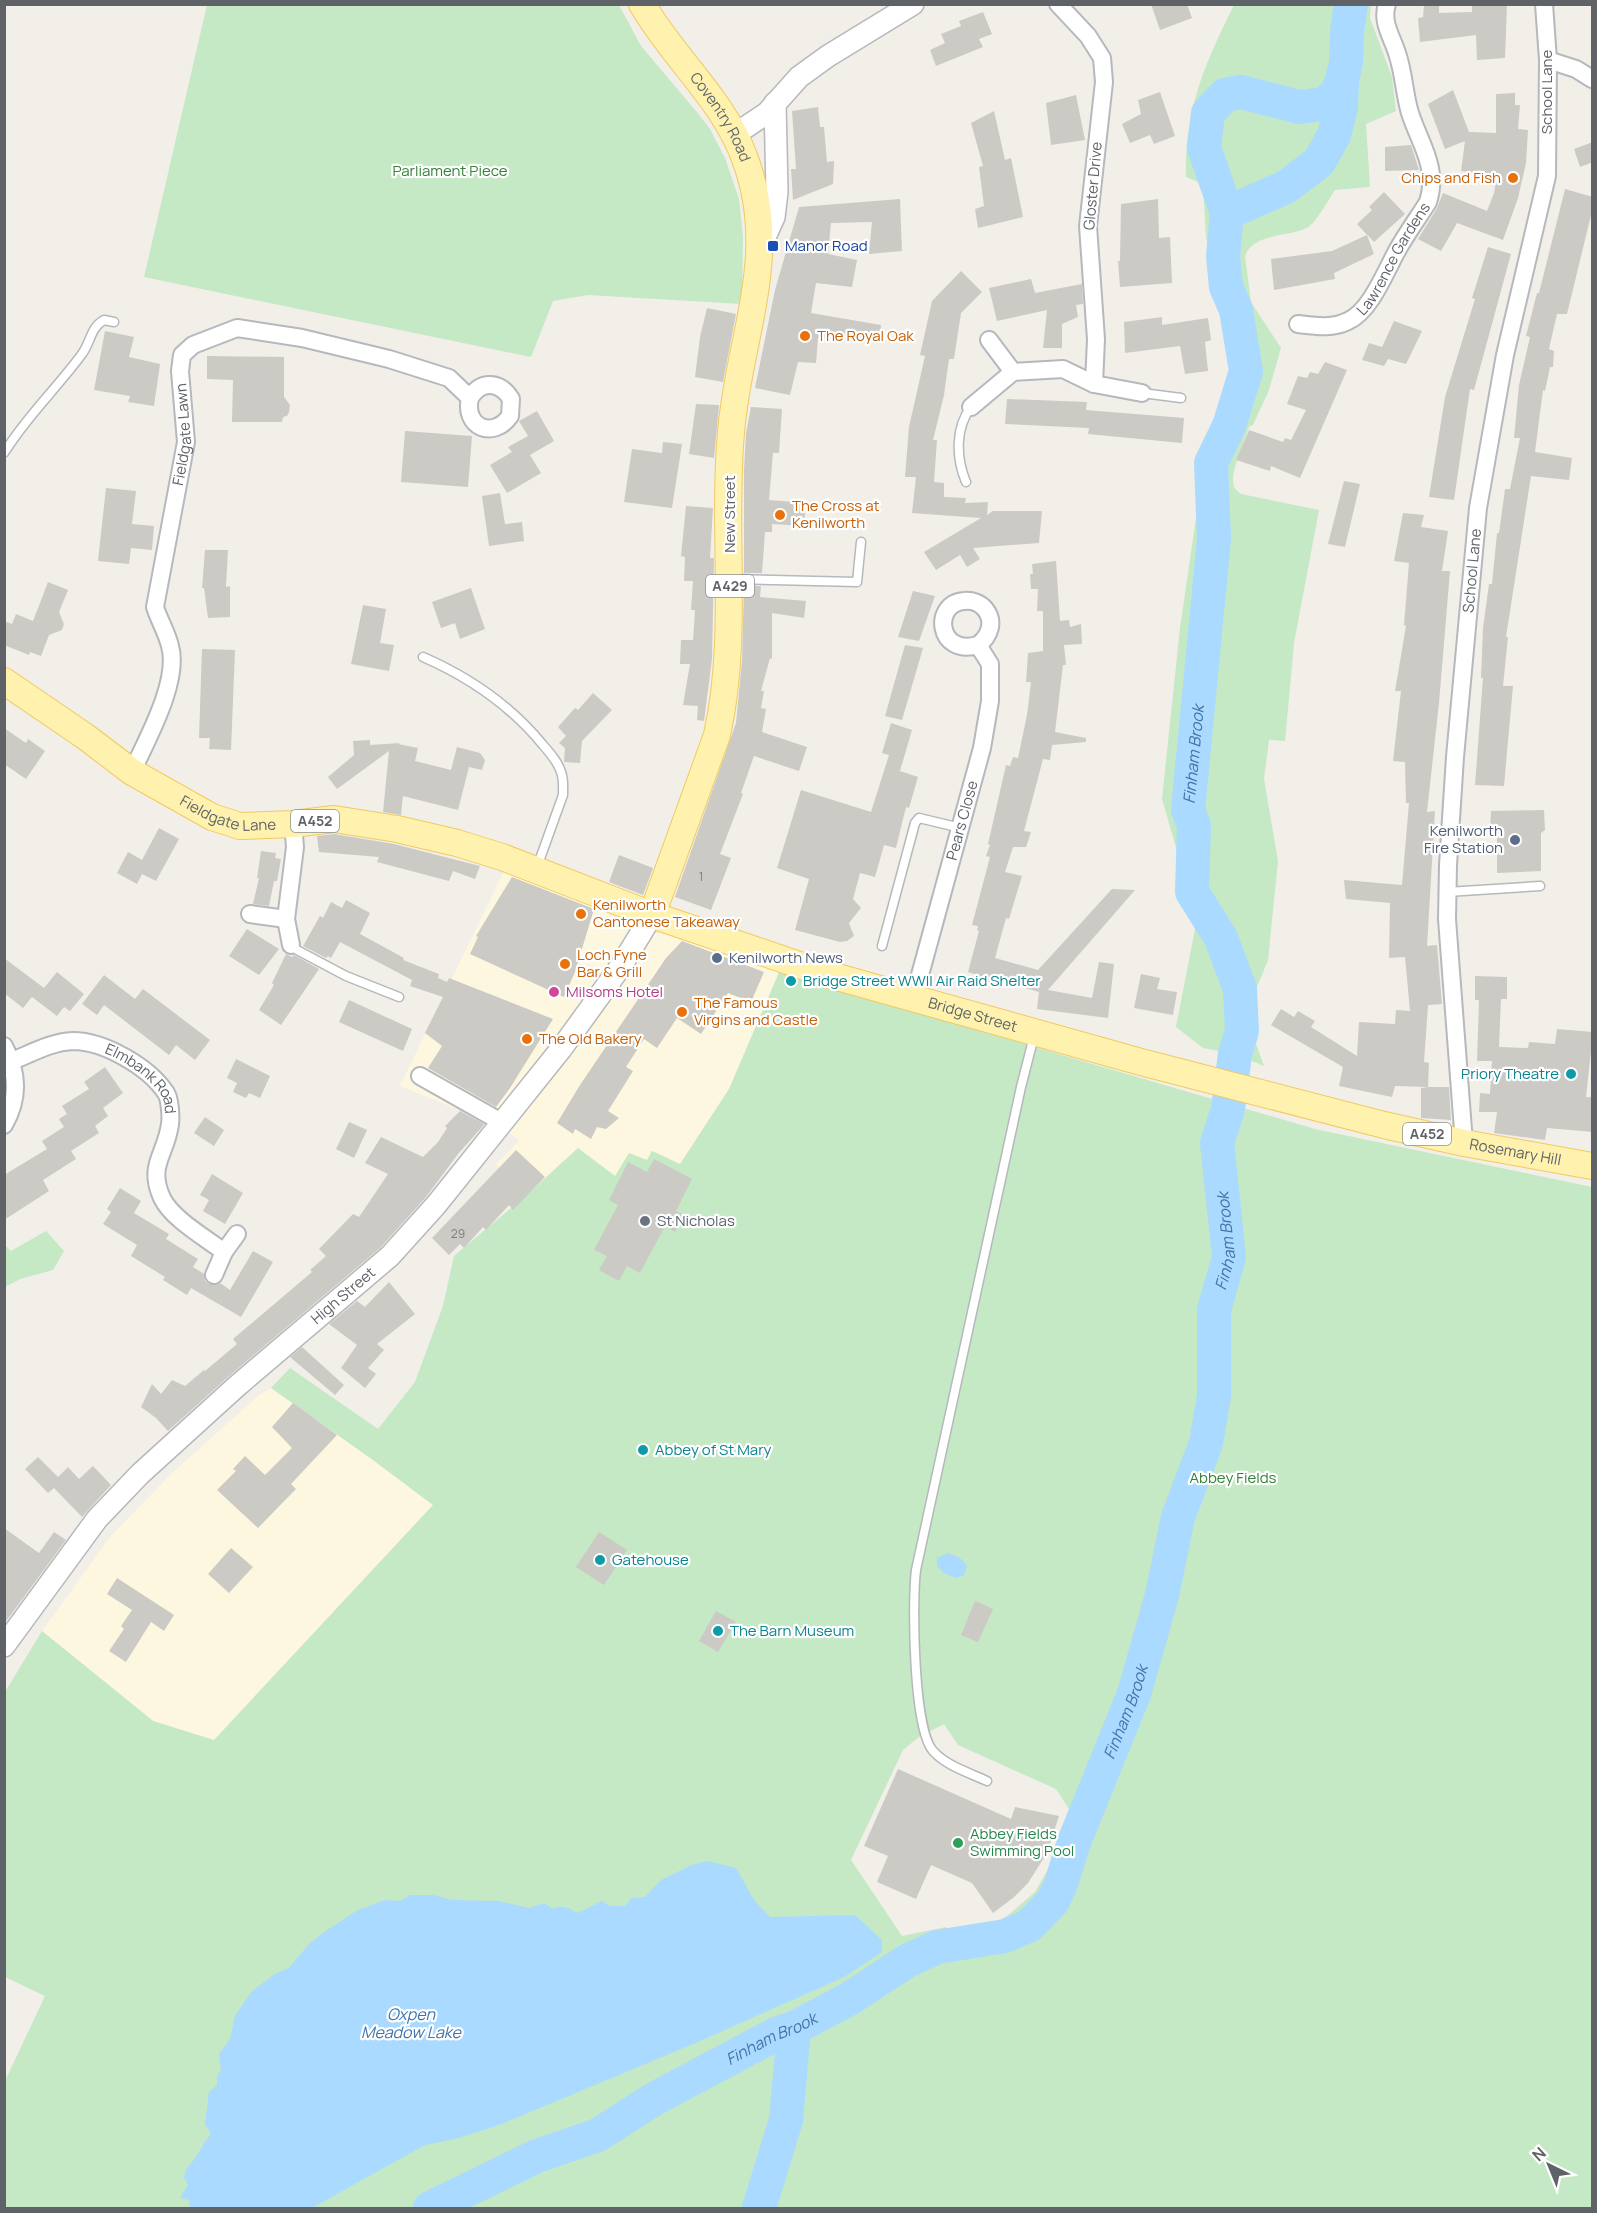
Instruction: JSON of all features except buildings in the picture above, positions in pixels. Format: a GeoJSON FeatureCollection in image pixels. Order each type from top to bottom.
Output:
{"type":"FeatureCollection","features":[{"type":"Feature","properties":{"kind":"main road","name":"Coventry Road"},"geometry":{"type":"LineString","coordinates":[[642,4],[664,39],[719,109],[746,159],[754,190],[761,246]]}},
{"type":"Feature","properties":{"kind":"main road","name":"New Street"},"geometry":{"type":"LineString","coordinates":[[652,915],[717,735],[725,692],[730,579],[731,433],[737,385],[754,301],[761,246]]}},
{"type":"Feature","properties":{"kind":"main road","name":"Fieldgate Lane"},"geometry":{"type":"LineString","coordinates":[[4,681],[86,737],[132,772],[212,817],[240,826],[293,824],[334,819],[397,829],[457,843],[652,915]]}},
{"type":"Feature","properties":{"kind":"main road","name":"Bridge Street"},"geometry":{"type":"LineString","coordinates":[[652,915],[823,973],[1264,1094]]}},
{"type":"Feature","properties":{"kind":"main road","name":"Rosemary Hill"},"geometry":{"type":"LineString","coordinates":[[1264,1094],[1464,1143],[1593,1166]]}},
{"type":"Feature","properties":{"kind":"street"},"geometry":{"type":"LineString","coordinates":[[734,135],[767,113],[800,76],[828,56],[913,4]]}},
{"type":"Feature","properties":{"kind":"street","name":"Gloster Drive"},"geometry":{"type":"LineString","coordinates":[[1058,4],[1088,36],[1102,58],[1104,82],[1088,226],[1096,339],[1094,384]]}},
{"type":"Feature","properties":{"kind":"street","name":"Lawrence Gardens"},"geometry":{"type":"LineString","coordinates":[[1298,324],[1335,326],[1356,317],[1371,298],[1398,249],[1428,202],[1431,193],[1430,160],[1408,106],[1404,74],[1385,21],[1387,4]]}},
{"type":"Feature","properties":{"kind":"street","name":"School Lane"},"geometry":{"type":"LineString","coordinates":[[1464,1143],[1450,977],[1447,892],[1455,757],[1472,555],[1495,405],[1547,176],[1548,60],[1544,4]]}},
{"type":"Feature","properties":{"kind":"street"},"geometry":{"type":"LineString","coordinates":[[1548,60],[1576,69],[1593,80]]}},
{"type":"Feature","properties":{"kind":"street"},"geometry":{"type":"LineString","coordinates":[[761,246],[774,217],[777,192],[775,103]]}},
{"type":"Feature","properties":{"kind":"street","name":"Fieldgate Lawn"},"geometry":{"type":"LineString","coordinates":[[132,772],[171,682],[170,645],[155,607],[186,442],[180,372],[182,355],[193,345],[207,338],[237,328],[302,338],[388,358],[449,378],[470,398]]}},
{"type":"Feature","properties":{"kind":"street"},"geometry":{"type":"LineString","coordinates":[[989,340],[1013,372]]}},
{"type":"Feature","properties":{"kind":"street"},"geometry":{"type":"LineString","coordinates":[[971,407],[1013,372],[1063,369],[1094,384],[1142,393]]}},
{"type":"Feature","properties":{"kind":"street","name":"Pears Close"},"geometry":{"type":"LineString","coordinates":[[914,997],[982,748],[990,701],[990,664],[978,645]]}},
{"type":"Feature","properties":{"kind":"street"},"geometry":{"type":"LineString","coordinates":[[291,945],[286,919],[295,847],[293,824]]}},
{"type":"Feature","properties":{"kind":"street"},"geometry":{"type":"LineString","coordinates":[[250,914],[286,919]]}},
{"type":"Feature","properties":{"kind":"street","name":"High Street"},"geometry":{"type":"LineString","coordinates":[[4,1646],[104,1512],[168,1448],[390,1256],[436,1205],[561,1049],[621,966],[652,915]]}},
{"type":"Feature","properties":{"kind":"street","name":"Elmbank Road"},"geometry":{"type":"LineString","coordinates":[[12,1061],[49,1046],[75,1041],[102,1046],[126,1057],[153,1078],[168,1095],[170,1124],[154,1175],[163,1200],[173,1213],[224,1252]]}},
{"type":"Feature","properties":{"kind":"street"},"geometry":{"type":"LineString","coordinates":[[4,1046],[12,1061],[15,1076],[12,1111],[4,1125]]}},
{"type":"Feature","properties":{"kind":"street"},"geometry":{"type":"LineString","coordinates":[[420,1076],[503,1123]]}},
{"type":"Feature","properties":{"kind":"street"},"geometry":{"type":"LineString","coordinates":[[214,1275],[224,1252],[237,1234]]}},
{"type":"Feature","properties":{"kind":"lane"},"geometry":{"type":"LineString","coordinates":[[4,453],[20,428],[51,395],[82,353],[98,323],[104,320],[114,322]]}},
{"type":"Feature","properties":{"kind":"lane"},"geometry":{"type":"LineString","coordinates":[[1142,393],[1181,398]]}},
{"type":"Feature","properties":{"kind":"lane"},"geometry":{"type":"LineString","coordinates":[[966,482],[958,451],[963,420],[971,407]]}},
{"type":"Feature","properties":{"kind":"lane"},"geometry":{"type":"LineString","coordinates":[[730,579],[857,582],[861,542]]}},
{"type":"Feature","properties":{"kind":"lane"},"geometry":{"type":"LineString","coordinates":[[423,657],[442,665],[507,707],[526,725],[561,770],[564,783],[560,805],[535,870]]}},
{"type":"Feature","properties":{"kind":"lane"},"geometry":{"type":"LineString","coordinates":[[882,946],[915,823],[919,818],[961,828]]}},
{"type":"Feature","properties":{"kind":"lane"},"geometry":{"type":"LineString","coordinates":[[1447,892],[1540,886]]}},
{"type":"Feature","properties":{"kind":"lane"},"geometry":{"type":"LineString","coordinates":[[291,945],[346,976],[399,998]]}},
{"type":"Feature","properties":{"kind":"lane"},"geometry":{"type":"LineString","coordinates":[[987,1781],[941,1758],[934,1753],[926,1739],[921,1715],[913,1600],[916,1570],[1020,1087],[1032,1044]]}},
{"type":"Feature","properties":{"kind":"shaded area"},"geometry":{"type":"Polygon","coordinates":[[[506,867],[597,904],[618,924],[656,933],[671,933],[780,970],[729,1089],[680,1164],[653,1151],[647,1160],[615,1176],[564,1160],[528,1194],[496,1164],[519,1141],[493,1119],[482,1127],[469,1114],[400,1086],[506,867]]]}},
{"type":"Feature","properties":{"kind":"shaded area"},"geometry":{"type":"Polygon","coordinates":[[[271,1388],[433,1505],[214,1740],[154,1721],[42,1631],[111,1536],[171,1474],[258,1396],[271,1388]]]}},
{"type":"Feature","properties":{"kind":"green space","name":"Parliament Piece"},"geometry":{"type":"Polygon","coordinates":[[[207,5],[619,5],[641,46],[710,129],[725,158],[739,199],[743,237],[742,304],[588,295],[553,301],[531,357],[144,277],[207,5]]]}},
{"type":"Feature","properties":{"kind":"green space"},"geometry":{"type":"Polygon","coordinates":[[[1234,5],[1371,5],[1370,18],[1392,77],[1396,111],[1366,124],[1370,187],[1335,190],[1310,226],[1299,231],[1263,239],[1255,243],[1245,256],[1251,302],[1281,348],[1269,390],[1253,425],[1249,427],[1238,457],[1234,487],[1241,494],[1319,510],[1294,643],[1285,741],[1269,740],[1264,779],[1278,861],[1268,960],[1254,994],[1251,1030],[1264,1066],[1235,1054],[1203,1048],[1176,1027],[1195,929],[1162,799],[1180,628],[1207,449],[1232,385],[1237,364],[1220,302],[1206,237],[1203,184],[1186,177],[1189,130],[1198,88],[1234,5]]]}},
{"type":"Feature","properties":{"kind":"green space","name":"Abbey Fields"},"geometry":{"type":"Polygon","coordinates":[[[780,970],[820,984],[1315,1129],[1592,1187],[1592,2208],[4,2208],[5,2081],[45,1996],[5,1977],[5,1692],[42,1631],[153,1721],[214,1740],[433,1505],[271,1388],[290,1368],[378,1429],[415,1382],[443,1306],[454,1256],[528,1194],[578,1148],[615,1176],[629,1153],[647,1160],[652,1151],[680,1164],[729,1089],[780,970]],[[944,1724],[919,1737],[903,1750],[851,1860],[902,1936],[946,1927],[948,1933],[998,1924],[1035,1892],[1055,1857],[1069,1809],[1056,1789],[958,1745],[944,1724]]]}},
{"type":"Feature","properties":{"kind":"green space"},"geometry":{"type":"Polygon","coordinates":[[[46,1231],[64,1251],[53,1270],[20,1279],[5,1287],[5,1245],[11,1251],[46,1231]]]}},
{"type":"Feature","properties":{"kind":"water"},"geometry":{"type":"Polygon","coordinates":[[[948,1553],[960,1558],[967,1566],[964,1575],[956,1578],[944,1573],[937,1566],[937,1558],[948,1553]]]}},
{"type":"Feature","properties":{"kind":"water","name":"Oxpen Meadow Lake"},"geometry":{"type":"Polygon","coordinates":[[[707,1861],[736,1868],[754,1900],[770,1917],[855,1915],[882,1940],[882,1952],[844,1977],[698,2042],[499,2125],[455,2139],[425,2145],[312,2208],[194,2208],[190,2207],[189,2200],[180,2198],[188,2185],[184,2178],[186,2169],[211,2134],[205,2124],[209,2092],[217,2085],[217,2076],[221,2070],[219,2054],[230,2039],[235,2016],[252,1991],[275,1974],[289,1968],[309,1944],[358,1910],[385,1900],[400,1901],[410,1895],[434,1895],[451,1900],[498,1901],[529,1908],[544,1903],[553,1909],[556,1907],[569,1908],[578,1913],[602,1901],[610,1906],[626,1906],[631,1898],[645,1897],[661,1880],[692,1865],[707,1861]]]}},
{"type":"Feature","properties":{"kind":"waterway","name":"Finham Brook"},"geometry":{"type":"LineString","coordinates":[[430,2208],[537,2156],[598,2135],[654,2099],[776,2034],[794,2028],[849,1999],[907,1961],[937,1947],[1005,1936],[1030,1925],[1053,1901],[1061,1884],[1074,1842],[1134,1694],[1162,1595],[1178,1517],[1206,1443],[1214,1396],[1214,1310],[1229,1257],[1217,1143],[1228,1109],[1235,1054],[1242,1031],[1240,989],[1221,938],[1192,892],[1194,825],[1188,810],[1214,539],[1211,463],[1229,426],[1246,371],[1236,310],[1226,287],[1223,256],[1227,213],[1204,148],[1208,113],[1225,95],[1241,92],[1299,107],[1323,104],[1335,95],[1342,81],[1346,62],[1351,4]]}},
{"type":"Feature","properties":{"kind":"waterway"},"geometry":{"type":"LineString","coordinates":[[1227,213],[1286,187],[1319,162],[1334,135],[1341,107],[1342,81]]}},
{"type":"Feature","properties":{"kind":"waterway"},"geometry":{"type":"LineString","coordinates":[[759,2208],[786,2120],[794,2028]]}},
{"type":"Feature","properties":{"kind":"place","name":"Chips and Fish"},"geometry":{"type":"Point","coordinates":[1513,178]}},
{"type":"Feature","properties":{"kind":"place","name":"Manor Road"},"geometry":{"type":"Point","coordinates":[773,246]}},
{"type":"Feature","properties":{"kind":"place","name":"The Royal Oak"},"geometry":{"type":"Point","coordinates":[805,336]}},
{"type":"Feature","properties":{"kind":"place","name":"The Cross at Kenilworth"},"geometry":{"type":"Point","coordinates":[780,515]}},
{"type":"Feature","properties":{"kind":"place","name":"Kenilworth Fire Station"},"geometry":{"type":"Point","coordinates":[1515,840]}},
{"type":"Feature","properties":{"kind":"place","name":"Kenilworth Cantonese Takeaway"},"geometry":{"type":"Point","coordinates":[581,914]}},
{"type":"Feature","properties":{"kind":"place","name":"Kenilworth News"},"geometry":{"type":"Point","coordinates":[717,958]}},
{"type":"Feature","properties":{"kind":"place","name":"Loch Fyne Bar & Grill"},"geometry":{"type":"Point","coordinates":[565,964]}},
{"type":"Feature","properties":{"kind":"place","name":"Bridge Street WWII Air Raid Shelter"},"geometry":{"type":"Point","coordinates":[791,981]}},
{"type":"Feature","properties":{"kind":"place","name":"Milsoms Hotel"},"geometry":{"type":"Point","coordinates":[554,992]}},
{"type":"Feature","properties":{"kind":"place","name":"The Famous Virgins and Castle"},"geometry":{"type":"Point","coordinates":[682,1012]}},
{"type":"Feature","properties":{"kind":"place","name":"The Old Bakery"},"geometry":{"type":"Point","coordinates":[527,1039]}},
{"type":"Feature","properties":{"kind":"place","name":"Priory Theatre"},"geometry":{"type":"Point","coordinates":[1571,1074]}},
{"type":"Feature","properties":{"kind":"place","name":"St Nicholas"},"geometry":{"type":"Point","coordinates":[645,1221]}},
{"type":"Feature","properties":{"kind":"place","name":"Abbey of St Mary"},"geometry":{"type":"Point","coordinates":[643,1450]}},
{"type":"Feature","properties":{"kind":"place","name":"Gatehouse"},"geometry":{"type":"Point","coordinates":[600,1560]}},
{"type":"Feature","properties":{"kind":"place","name":"The Barn Museum"},"geometry":{"type":"Point","coordinates":[718,1631]}},
{"type":"Feature","properties":{"kind":"place","name":"Abbey Fields Swimming Pool"},"geometry":{"type":"Point","coordinates":[958,1843]}}]}
